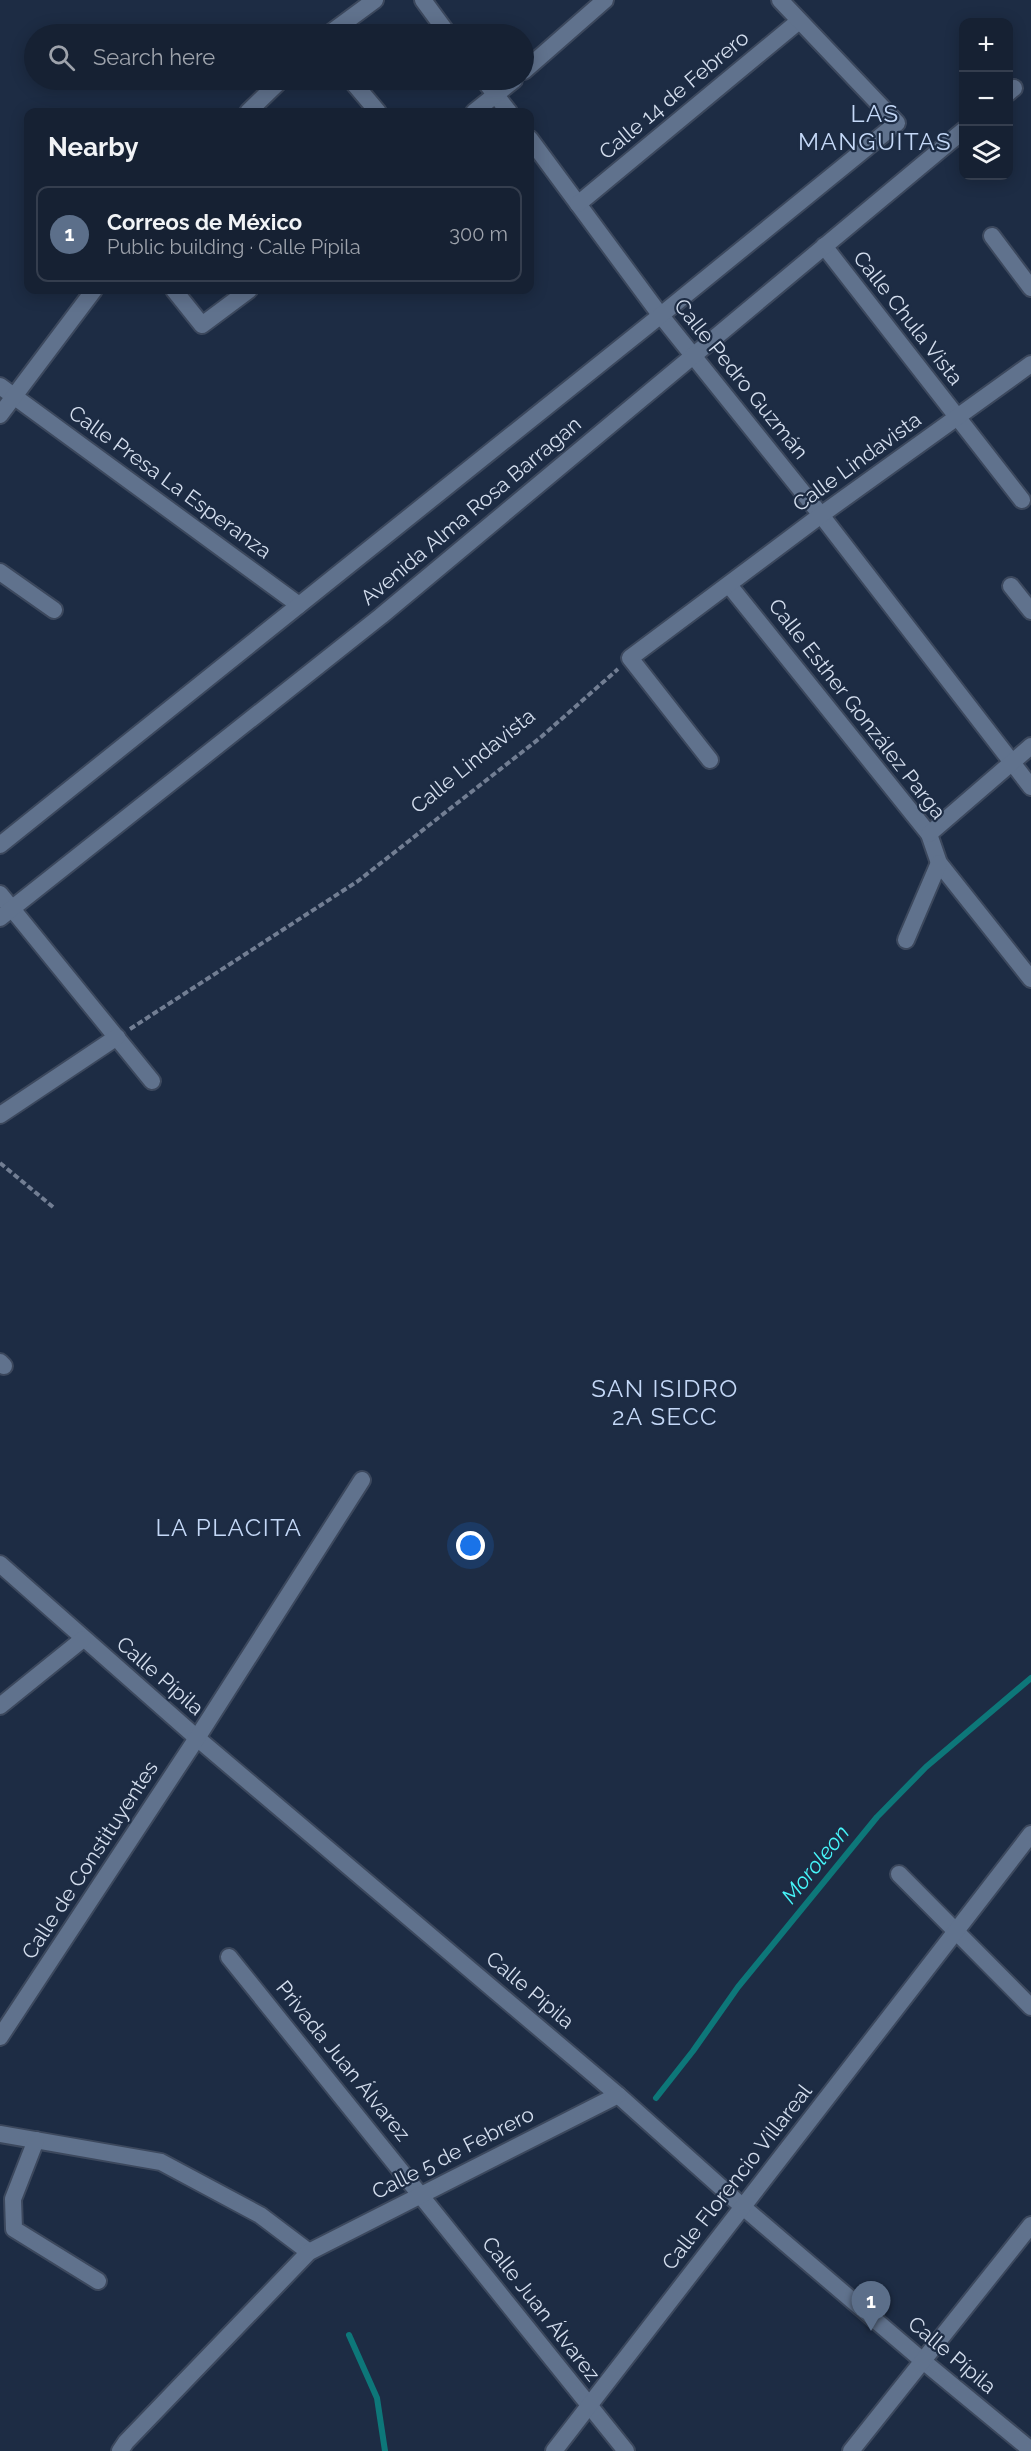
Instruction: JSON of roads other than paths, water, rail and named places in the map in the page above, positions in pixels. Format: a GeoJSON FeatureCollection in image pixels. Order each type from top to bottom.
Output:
{"type":"FeatureCollection","features":[{"type":"Feature","properties":{"kind":"street"},"geometry":{"type":"LineString","coordinates":[[343,24],[375,0]]}},
{"type":"Feature","properties":{"kind":"street"},"geometry":{"type":"LineString","coordinates":[[423,0],[441,24]]}},
{"type":"Feature","properties":{"kind":"street"},"geometry":{"type":"LineString","coordinates":[[534,62],[605,0]]}},
{"type":"Feature","properties":{"kind":"street"},"geometry":{"type":"LineString","coordinates":[[780,0],[799,21]]}},
{"type":"Feature","properties":{"kind":"street","name":"Avenida Alma Rosa Barragan"},"geometry":{"type":"LineString","coordinates":[[0,844],[897,123],[799,21]]}},
{"type":"Feature","properties":{"kind":"street","name":"Calle 14 de Febrero"},"geometry":{"type":"LineString","coordinates":[[578,204],[799,21]]}},
{"type":"Feature","properties":{"kind":"street"},"geometry":{"type":"LineString","coordinates":[[252,108],[271,90]]}},
{"type":"Feature","properties":{"kind":"street"},"geometry":{"type":"LineString","coordinates":[[359,90],[375,108]]}},
{"type":"Feature","properties":{"kind":"street"},"geometry":{"type":"LineString","coordinates":[[492,90],[506,108]]}},
{"type":"Feature","properties":{"kind":"street"},"geometry":{"type":"LineString","coordinates":[[479,108],[502,90]]}},
{"type":"Feature","properties":{"kind":"street","name":"Avenida Alma Rosa Barragan"},"geometry":{"type":"LineString","coordinates":[[6,913],[381,616],[959,133]]}},
{"type":"Feature","properties":{"kind":"street","name":"Calle Pedro Guzmán"},"geometry":{"type":"LineString","coordinates":[[534,144],[661,315],[821,515],[1031,787]]}},
{"type":"Feature","properties":{"kind":"street"},"geometry":{"type":"LineString","coordinates":[[992,236],[1031,288]]}},
{"type":"Feature","properties":{"kind":"street","name":"Calle Chula Vista"},"geometry":{"type":"LineString","coordinates":[[824,246],[1022,500]]}},
{"type":"Feature","properties":{"kind":"street"},"geometry":{"type":"LineString","coordinates":[[0,415],[7,391],[91,294]]}},
{"type":"Feature","properties":{"kind":"street"},"geometry":{"type":"LineString","coordinates":[[177,294],[202,326],[244,294]]}},
{"type":"Feature","properties":{"kind":"street","name":"Calle Lindavista"},"geometry":{"type":"LineString","coordinates":[[710,760],[630,658],[821,515],[1031,364]]}},
{"type":"Feature","properties":{"kind":"street","name":"Calle Presa La Esperanza"},"geometry":{"type":"LineString","coordinates":[[7,391],[299,605]]}},
{"type":"Feature","properties":{"kind":"street"},"geometry":{"type":"LineString","coordinates":[[0,572],[54,610]]}},
{"type":"Feature","properties":{"kind":"street","name":"Calle Esther González Parga"},"geometry":{"type":"LineString","coordinates":[[729,585],[929,834],[939,863],[1031,979]]}},
{"type":"Feature","properties":{"kind":"street"},"geometry":{"type":"LineString","coordinates":[[1011,586],[1031,611]]}},
{"type":"Feature","properties":{"kind":"street"},"geometry":{"type":"LineString","coordinates":[[929,834],[1031,746]]}},
{"type":"Feature","properties":{"kind":"street"},"geometry":{"type":"LineString","coordinates":[[906,940],[939,863]]}},
{"type":"Feature","properties":{"kind":"street"},"geometry":{"type":"LineString","coordinates":[[0,894],[6,913],[117,1037],[152,1081]]}},
{"type":"Feature","properties":{"kind":"street"},"geometry":{"type":"LineString","coordinates":[[0,1115],[117,1037]]}},
{"type":"Feature","properties":{"kind":"street","name":"Calle de Constituyentes"},"geometry":{"type":"LineString","coordinates":[[0,2037],[197,1738],[362,1480]]}},
{"type":"Feature","properties":{"kind":"street","name":"Calle Pípila"},"geometry":{"type":"LineString","coordinates":[[0,1564],[197,1738],[618,2095],[743,2206],[1031,2450]]}},
{"type":"Feature","properties":{"kind":"street"},"geometry":{"type":"LineString","coordinates":[[0,1706],[83,1639]]}},
{"type":"Feature","properties":{"kind":"street","name":"Calle Florencio Villareal"},"geometry":{"type":"LineString","coordinates":[[554,2451],[588,2404],[1031,1834]]}},
{"type":"Feature","properties":{"kind":"street"},"geometry":{"type":"LineString","coordinates":[[899,1874],[1031,2007]]}},
{"type":"Feature","properties":{"kind":"street","name":"Privada Juan Álvarez"},"geometry":{"type":"LineString","coordinates":[[230,1957],[421,2194]]}},
{"type":"Feature","properties":{"kind":"street","name":"Calle 5 de Febrero"},"geometry":{"type":"LineString","coordinates":[[120,2451],[126,2442],[309,2252],[618,2095]]}},
{"type":"Feature","properties":{"kind":"street"},"geometry":{"type":"LineString","coordinates":[[0,2134],[161,2162],[260,2215],[309,2252]]}},
{"type":"Feature","properties":{"kind":"street"},"geometry":{"type":"LineString","coordinates":[[36,2140],[12,2199],[14,2229],[98,2281]]}},
{"type":"Feature","properties":{"kind":"street","name":"Calle Juan Álvarez"},"geometry":{"type":"LineString","coordinates":[[421,2194],[626,2451]]}},
{"type":"Feature","properties":{"kind":"street"},"geometry":{"type":"LineString","coordinates":[[850,2451],[1031,2225]]}},
{"type":"Feature","properties":{"kind":"waterway","name":"Moroleon"},"geometry":{"type":"LineString","coordinates":[[656,2098],[693,2051],[738,1987],[877,1817],[926,1767],[1031,1678]]}},
{"type":"Feature","properties":{"kind":"waterway"},"geometry":{"type":"LineString","coordinates":[[349,2335],[377,2398],[385,2451]]}},
{"type":"Feature","properties":{"kind":"place","name":"Correos de México"},"geometry":{"type":"Point","coordinates":[871,2331]}},
{"type":"Feature","properties":{"kind":"district","name":"LAS MANGUITAS"},"geometry":{"type":"Point","coordinates":[875,128]}},
{"type":"Feature","properties":{"kind":"district","name":"SAN ISIDRO 2A SECC"},"geometry":{"type":"Point","coordinates":[665,1403]}},
{"type":"Feature","properties":{"kind":"district","name":"LA PLACITA"},"geometry":{"type":"Point","coordinates":[229,1528]}}]}
